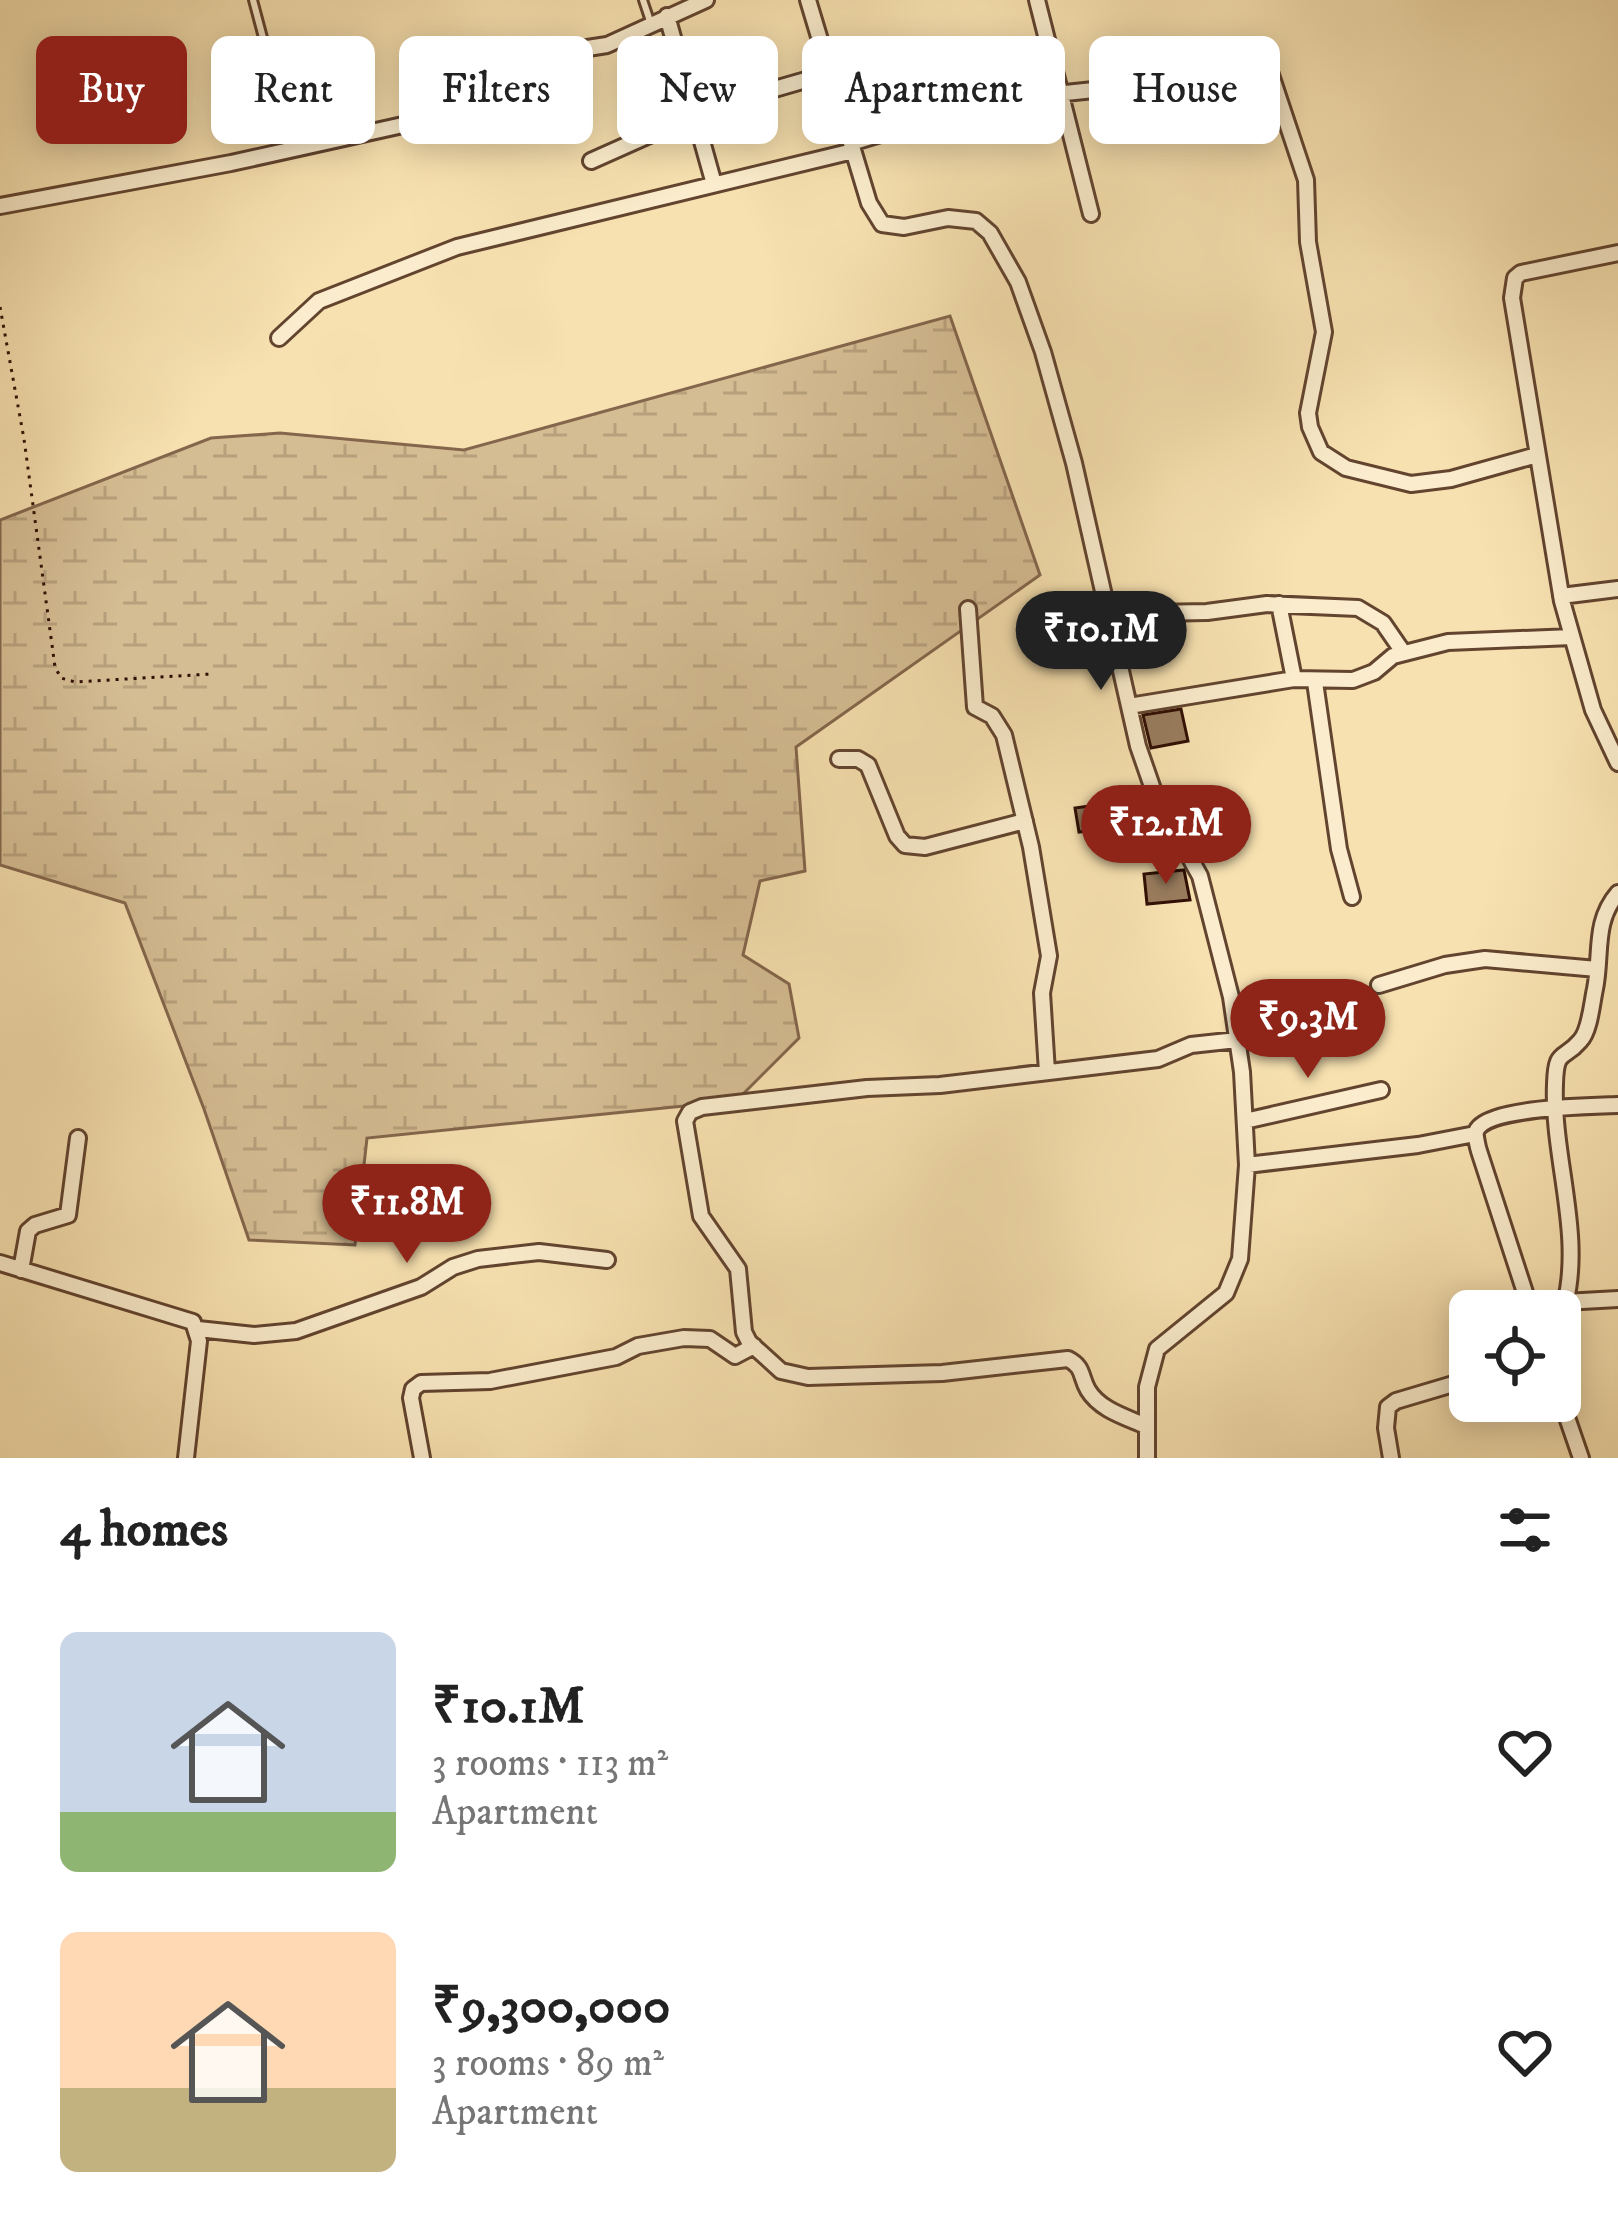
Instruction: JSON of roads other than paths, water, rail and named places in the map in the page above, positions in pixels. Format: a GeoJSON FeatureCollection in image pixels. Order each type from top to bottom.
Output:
{"type":"FeatureCollection","features":[{"type":"Feature","properties":{"kind":"street"},"geometry":{"type":"LineString","coordinates":[[593,47],[706,0]]}},
{"type":"Feature","properties":{"kind":"street"},"geometry":{"type":"LineString","coordinates":[[808,0],[819,36]]}},
{"type":"Feature","properties":{"kind":"street"},"geometry":{"type":"LineString","coordinates":[[1037,0],[1046,36]]}},
{"type":"Feature","properties":{"kind":"street"},"geometry":{"type":"LineString","coordinates":[[667,16],[673,36]]}},
{"type":"Feature","properties":{"kind":"street"},"geometry":{"type":"LineString","coordinates":[[1065,92],[1142,85],[1239,58],[1260,57],[1269,68],[1306,180],[1309,242],[1324,332],[1308,413],[1322,452],[1346,468],[1411,484],[1450,479],[1537,455]]}},
{"type":"Feature","properties":{"kind":"street"},"geometry":{"type":"LineString","coordinates":[[1065,108],[1091,214]]}},
{"type":"Feature","properties":{"kind":"street"},"geometry":{"type":"LineString","coordinates":[[0,206],[399,126]]}},
{"type":"Feature","properties":{"kind":"street"},"geometry":{"type":"LineString","coordinates":[[591,161],[628,144]]}},
{"type":"Feature","properties":{"kind":"street"},"geometry":{"type":"LineString","coordinates":[[703,144],[714,184]]}},
{"type":"Feature","properties":{"kind":"street"},"geometry":{"type":"LineString","coordinates":[[851,144],[869,203],[882,224],[904,227],[948,218],[976,221],[1007,260],[1043,352],[1155,795],[1200,876],[1223,960],[1238,1040],[1245,1121],[1245,1223],[1235,1276],[1211,1308],[1168,1336],[1157,1349],[1150,1366],[1147,1458]]}},
{"type":"Feature","properties":{"kind":"street"},"geometry":{"type":"LineString","coordinates":[[280,338],[319,301],[457,248],[861,144]]}},
{"type":"Feature","properties":{"kind":"street"},"geometry":{"type":"LineString","coordinates":[[1618,253],[1532,269],[1515,278],[1514,323],[1561,596],[1600,728],[1618,763]]}},
{"type":"Feature","properties":{"kind":"street"},"geometry":{"type":"LineString","coordinates":[[1561,596],[1618,589]]}},
{"type":"Feature","properties":{"kind":"street"},"geometry":{"type":"LineString","coordinates":[[1113,620],[1279,604],[1365,610],[1383,623],[1403,652]]}},
{"type":"Feature","properties":{"kind":"street"},"geometry":{"type":"LineString","coordinates":[[1279,604],[1294,679]]}},
{"type":"Feature","properties":{"kind":"street"},"geometry":{"type":"LineString","coordinates":[[968,609],[975,707],[992,716],[1004,735],[1048,946],[1042,1034],[1047,1072]]}},
{"type":"Feature","properties":{"kind":"street"},"geometry":{"type":"LineString","coordinates":[[1130,706],[1294,679],[1353,680],[1403,652],[1466,639],[1572,637]]}},
{"type":"Feature","properties":{"kind":"street"},"geometry":{"type":"LineString","coordinates":[[1316,682],[1339,849],[1352,897]]}},
{"type":"Feature","properties":{"kind":"street"},"geometry":{"type":"LineString","coordinates":[[1600,728],[1618,724]]}},
{"type":"Feature","properties":{"kind":"street"},"geometry":{"type":"LineString","coordinates":[[839,759],[858,759],[868,765],[897,836],[905,844],[925,847],[1025,821]]}},
{"type":"Feature","properties":{"kind":"street"},"geometry":{"type":"LineString","coordinates":[[1566,1290],[1570,1254],[1555,1109],[1557,1063],[1584,1036],[1599,931],[1618,892]]}},
{"type":"Feature","properties":{"kind":"street"},"geometry":{"type":"LineString","coordinates":[[1379,985],[1485,958],[1597,969]]}},
{"type":"Feature","properties":{"kind":"street"},"geometry":{"type":"LineString","coordinates":[[1146,1426],[1098,1401],[1082,1371],[1068,1359],[942,1373],[808,1377],[782,1371],[754,1346],[742,1321],[738,1269],[701,1216],[685,1120],[690,1112],[867,1088],[940,1085],[1158,1059],[1190,1045],[1238,1040]]}},
{"type":"Feature","properties":{"kind":"street"},"geometry":{"type":"LineString","coordinates":[[1245,1121],[1381,1090]]}},
{"type":"Feature","properties":{"kind":"street"},"geometry":{"type":"LineString","coordinates":[[1524,1290],[1475,1134],[1478,1126],[1495,1117],[1618,1105]]}},
{"type":"Feature","properties":{"kind":"street"},"geometry":{"type":"LineString","coordinates":[[1247,1165],[1475,1134]]}},
{"type":"Feature","properties":{"kind":"street"},"geometry":{"type":"LineString","coordinates":[[21,1270],[28,1231],[68,1216],[78,1138]]}},
{"type":"Feature","properties":{"kind":"street"},"geometry":{"type":"LineString","coordinates":[[198,1329],[254,1335],[296,1331],[409,1292],[478,1258],[539,1252],[607,1260]]}},
{"type":"Feature","properties":{"kind":"street"},"geometry":{"type":"LineString","coordinates":[[0,1263],[193,1322],[198,1329],[186,1458]]}},
{"type":"Feature","properties":{"kind":"street"},"geometry":{"type":"LineString","coordinates":[[1581,1303],[1618,1300]]}},
{"type":"Feature","properties":{"kind":"street"},"geometry":{"type":"LineString","coordinates":[[422,1458],[410,1398],[421,1383],[490,1382],[685,1338],[710,1340],[736,1357],[754,1346]]}},
{"type":"Feature","properties":{"kind":"street"},"geometry":{"type":"LineString","coordinates":[[1391,1458],[1388,1407],[1449,1385]]}},
{"type":"Feature","properties":{"kind":"street"},"geometry":{"type":"LineString","coordinates":[[1569,1422],[1581,1458]]}},
{"type":"Feature","properties":{"kind":"lane"},"geometry":{"type":"LineString","coordinates":[[253,0],[293,149]]}},
{"type":"Feature","properties":{"kind":"lane"},"geometry":{"type":"LineString","coordinates":[[643,0],[651,24]]}}]}
